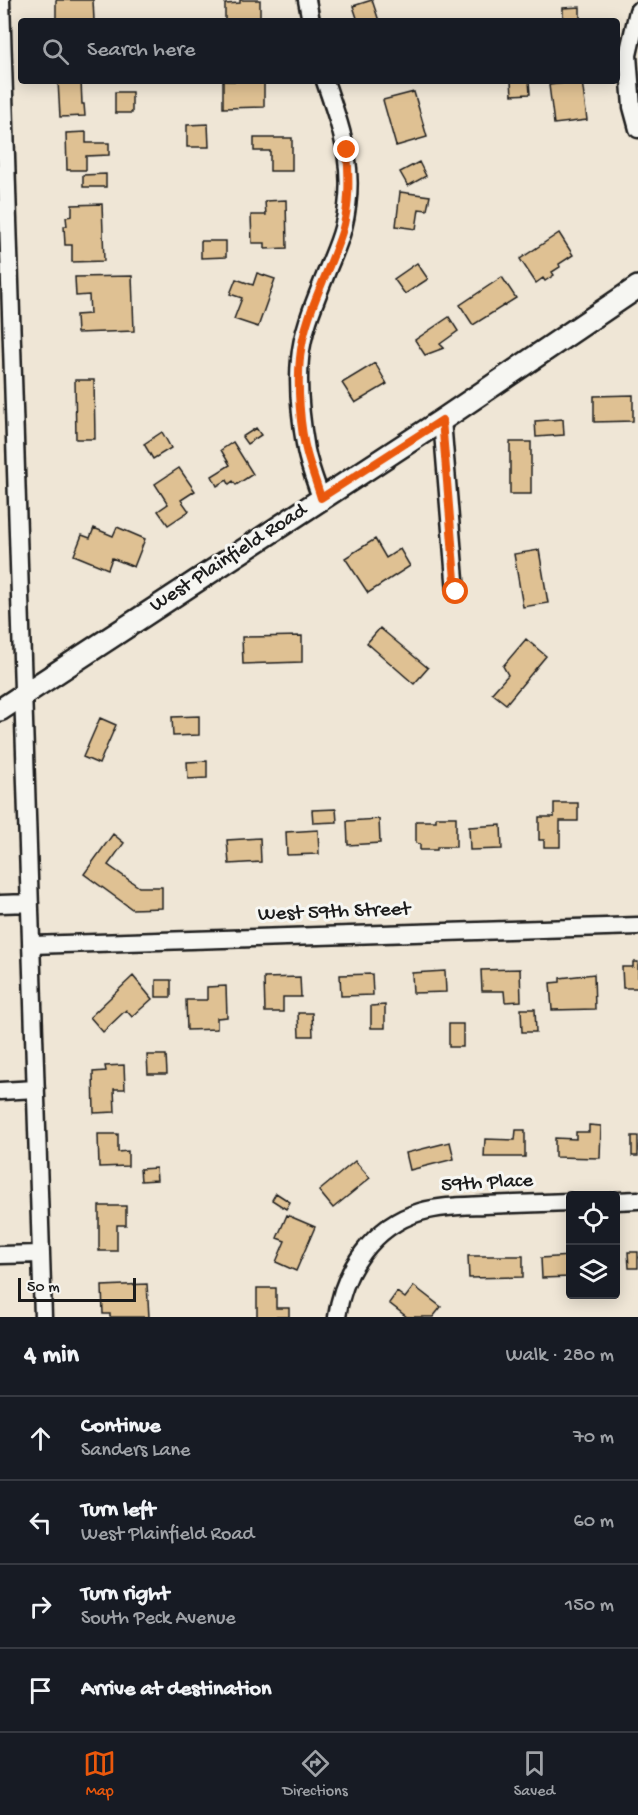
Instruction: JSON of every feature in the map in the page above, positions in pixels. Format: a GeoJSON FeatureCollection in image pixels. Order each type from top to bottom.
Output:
{"type":"FeatureCollection","features":[{"type":"Feature","properties":{"kind":"main road","name":"West Plainfield Road"},"geometry":{"type":"LineString","coordinates":[[0,710],[442,420],[638,287]]}},
{"type":"Feature","properties":{"kind":"street"},"geometry":{"type":"LineString","coordinates":[[307,0],[310,18]]}},
{"type":"Feature","properties":{"kind":"street"},"geometry":{"type":"LineString","coordinates":[[1,11],[43,1317]]}},
{"type":"Feature","properties":{"kind":"street"},"geometry":{"type":"LineString","coordinates":[[638,11],[628,55],[632,107],[638,129]]}},
{"type":"Feature","properties":{"kind":"street"},"geometry":{"type":"LineString","coordinates":[[321,498],[306,452],[299,396],[300,357],[311,313],[342,231],[349,181],[345,141],[326,84]]}},
{"type":"Feature","properties":{"kind":"street"},"geometry":{"type":"LineString","coordinates":[[442,420],[456,592]]}},
{"type":"Feature","properties":{"kind":"street"},"geometry":{"type":"LineString","coordinates":[[0,904],[30,903]]}},
{"type":"Feature","properties":{"kind":"street","name":"West 59th Street"},"geometry":{"type":"LineString","coordinates":[[32,945],[638,926]]}},
{"type":"Feature","properties":{"kind":"street"},"geometry":{"type":"LineString","coordinates":[[0,1091],[36,1089]]}},
{"type":"Feature","properties":{"kind":"street"},"geometry":{"type":"LineString","coordinates":[[620,1201],[638,1200]]}},
{"type":"Feature","properties":{"kind":"street","name":"59th Place"},"geometry":{"type":"LineString","coordinates":[[337,1317],[340,1295],[346,1278],[363,1251],[383,1232],[406,1217],[450,1207],[566,1202]]}},
{"type":"Feature","properties":{"kind":"street"},"geometry":{"type":"LineString","coordinates":[[0,1255],[41,1254]]}},
{"type":"Feature","properties":{"kind":"building"},"geometry":{"type":"Polygon","coordinates":[[[56,0],[93,0],[94,18],[56,18],[56,0]]]}},
{"type":"Feature","properties":{"kind":"building"},"geometry":{"type":"Polygon","coordinates":[[[240,0],[260,0],[260,18],[225,18],[225,4],[240,3],[240,0]]]}},
{"type":"Feature","properties":{"kind":"building"},"geometry":{"type":"Polygon","coordinates":[[[372,0],[378,18],[357,18],[353,6],[372,0]]]}},
{"type":"Feature","properties":{"kind":"building"},"geometry":{"type":"Polygon","coordinates":[[[580,7],[580,18],[563,18],[563,8],[580,7]]]}},
{"type":"Feature","properties":{"kind":"building"},"geometry":{"type":"Polygon","coordinates":[[[58,84],[81,84],[85,116],[60,117],[58,84]]]}},
{"type":"Feature","properties":{"kind":"building"},"geometry":{"type":"Polygon","coordinates":[[[223,84],[264,84],[264,107],[223,108],[223,84]]]}},
{"type":"Feature","properties":{"kind":"building"},"geometry":{"type":"Polygon","coordinates":[[[511,84],[529,84],[530,94],[512,95],[511,84]]]}},
{"type":"Feature","properties":{"kind":"building"},"geometry":{"type":"Polygon","coordinates":[[[582,84],[587,120],[554,124],[549,85],[582,84]]]}},
{"type":"Feature","properties":{"kind":"building"},"geometry":{"type":"Polygon","coordinates":[[[115,92],[132,92],[132,113],[115,113],[115,92]]]}},
{"type":"Feature","properties":{"kind":"building"},"geometry":{"type":"Polygon","coordinates":[[[414,92],[427,137],[396,146],[383,100],[414,92]]]}},
{"type":"Feature","properties":{"kind":"building"},"geometry":{"type":"Polygon","coordinates":[[[208,124],[209,147],[187,147],[187,125],[208,124]]]}},
{"type":"Feature","properties":{"kind":"building"},"geometry":{"type":"Polygon","coordinates":[[[86,132],[86,143],[109,143],[109,155],[86,156],[86,170],[67,170],[66,133],[86,132]]]}},
{"type":"Feature","properties":{"kind":"building"},"geometry":{"type":"Polygon","coordinates":[[[254,138],[292,138],[292,171],[270,171],[270,151],[254,151],[254,138]]]}},
{"type":"Feature","properties":{"kind":"building"},"geometry":{"type":"Polygon","coordinates":[[[419,162],[426,176],[408,186],[400,172],[419,162]]]}},
{"type":"Feature","properties":{"kind":"building"},"geometry":{"type":"Polygon","coordinates":[[[106,174],[106,187],[83,187],[83,175],[106,174]]]}},
{"type":"Feature","properties":{"kind":"building"},"geometry":{"type":"Polygon","coordinates":[[[400,192],[430,196],[427,210],[419,209],[416,229],[396,226],[400,192]]]}},
{"type":"Feature","properties":{"kind":"building"},"geometry":{"type":"Polygon","coordinates":[[[286,200],[287,248],[265,249],[265,243],[252,243],[251,215],[266,215],[265,201],[286,200]]]}},
{"type":"Feature","properties":{"kind":"building"},"geometry":{"type":"Polygon","coordinates":[[[102,204],[104,261],[72,262],[72,245],[65,245],[64,226],[67,226],[66,217],[72,216],[72,205],[102,204]]]}},
{"type":"Feature","properties":{"kind":"building"},"geometry":{"type":"Polygon","coordinates":[[[559,233],[573,255],[559,264],[560,267],[552,272],[554,275],[545,281],[543,278],[536,283],[520,259],[559,233]]]}},
{"type":"Feature","properties":{"kind":"building"},"geometry":{"type":"Polygon","coordinates":[[[201,241],[226,241],[226,257],[201,258],[201,241]]]}},
{"type":"Feature","properties":{"kind":"building"},"geometry":{"type":"Polygon","coordinates":[[[417,263],[428,279],[405,294],[394,279],[417,263]]]}},
{"type":"Feature","properties":{"kind":"building"},"geometry":{"type":"Polygon","coordinates":[[[257,273],[275,279],[258,327],[234,319],[242,298],[230,294],[236,279],[253,285],[257,273]]]}},
{"type":"Feature","properties":{"kind":"building"},"geometry":{"type":"Polygon","coordinates":[[[132,276],[134,331],[77,333],[76,315],[90,314],[89,295],[76,296],[75,277],[132,276]]]}},
{"type":"Feature","properties":{"kind":"building"},"geometry":{"type":"Polygon","coordinates":[[[502,277],[516,298],[473,325],[460,305],[502,277]]]}},
{"type":"Feature","properties":{"kind":"building"},"geometry":{"type":"Polygon","coordinates":[[[449,317],[458,331],[440,344],[444,348],[425,355],[415,340],[449,317]]]}},
{"type":"Feature","properties":{"kind":"building"},"geometry":{"type":"Polygon","coordinates":[[[375,363],[387,384],[355,403],[342,383],[375,363]]]}},
{"type":"Feature","properties":{"kind":"building"},"geometry":{"type":"Polygon","coordinates":[[[75,380],[94,380],[95,439],[76,439],[75,380]]]}},
{"type":"Feature","properties":{"kind":"building"},"geometry":{"type":"Polygon","coordinates":[[[633,395],[633,421],[594,422],[594,396],[633,395]]]}},
{"type":"Feature","properties":{"kind":"building"},"geometry":{"type":"Polygon","coordinates":[[[563,419],[564,435],[536,437],[535,421],[563,419]]]}},
{"type":"Feature","properties":{"kind":"building"},"geometry":{"type":"Polygon","coordinates":[[[256,428],[261,435],[247,444],[242,437],[256,428]]]}},
{"type":"Feature","properties":{"kind":"building"},"geometry":{"type":"Polygon","coordinates":[[[162,432],[171,448],[153,459],[144,444],[162,432]]]}},
{"type":"Feature","properties":{"kind":"building"},"geometry":{"type":"Polygon","coordinates":[[[233,442],[253,474],[236,485],[233,481],[229,484],[227,480],[217,486],[212,476],[230,465],[221,450],[233,442]]]}},
{"type":"Feature","properties":{"kind":"building"},"geometry":{"type":"Polygon","coordinates":[[[510,442],[531,442],[531,494],[510,494],[510,442]]]}},
{"type":"Feature","properties":{"kind":"building"},"geometry":{"type":"Polygon","coordinates":[[[179,468],[195,491],[181,500],[189,511],[168,525],[158,511],[168,504],[155,484],[179,468]]]}},
{"type":"Feature","properties":{"kind":"building"},"geometry":{"type":"Polygon","coordinates":[[[117,527],[145,539],[134,567],[112,558],[108,569],[74,555],[82,535],[90,538],[94,528],[113,536],[117,527]]]}},
{"type":"Feature","properties":{"kind":"building"},"geometry":{"type":"Polygon","coordinates":[[[375,539],[386,558],[400,549],[410,566],[368,593],[345,558],[375,539]]]}},
{"type":"Feature","properties":{"kind":"building"},"geometry":{"type":"Polygon","coordinates":[[[539,550],[548,603],[523,607],[514,554],[539,550]]]}},
{"type":"Feature","properties":{"kind":"building"},"geometry":{"type":"Polygon","coordinates":[[[380,628],[428,668],[414,684],[367,643],[380,628]]]}},
{"type":"Feature","properties":{"kind":"building"},"geometry":{"type":"Polygon","coordinates":[[[302,636],[302,662],[243,664],[242,637],[302,636]]]}},
{"type":"Feature","properties":{"kind":"building"},"geometry":{"type":"Polygon","coordinates":[[[526,639],[546,656],[506,704],[492,693],[508,675],[503,666],[526,639]]]}},
{"type":"Feature","properties":{"kind":"building"},"geometry":{"type":"Polygon","coordinates":[[[199,716],[199,735],[173,736],[172,717],[199,716]]]}},
{"type":"Feature","properties":{"kind":"building"},"geometry":{"type":"Polygon","coordinates":[[[100,718],[116,725],[99,764],[83,757],[100,718]]]}},
{"type":"Feature","properties":{"kind":"building"},"geometry":{"type":"Polygon","coordinates":[[[207,761],[207,778],[188,779],[187,762],[207,761]]]}},
{"type":"Feature","properties":{"kind":"building"},"geometry":{"type":"Polygon","coordinates":[[[554,803],[578,803],[578,821],[560,821],[560,847],[544,847],[544,840],[539,840],[539,817],[554,817],[554,803]]]}},
{"type":"Feature","properties":{"kind":"building"},"geometry":{"type":"Polygon","coordinates":[[[336,809],[337,822],[313,823],[312,810],[336,809]]]}},
{"type":"Feature","properties":{"kind":"building"},"geometry":{"type":"Polygon","coordinates":[[[436,817],[456,817],[456,847],[420,850],[420,844],[416,843],[416,821],[436,821],[436,817]]]}},
{"type":"Feature","properties":{"kind":"building"},"geometry":{"type":"Polygon","coordinates":[[[379,819],[380,843],[348,845],[347,821],[379,819]]]}},
{"type":"Feature","properties":{"kind":"building"},"geometry":{"type":"Polygon","coordinates":[[[501,825],[502,849],[470,850],[469,827],[501,825]]]}},
{"type":"Feature","properties":{"kind":"building"},"geometry":{"type":"Polygon","coordinates":[[[318,830],[319,854],[287,855],[286,832],[318,830]]]}},
{"type":"Feature","properties":{"kind":"building"},"geometry":{"type":"Polygon","coordinates":[[[113,834],[124,843],[108,865],[139,887],[162,887],[162,908],[132,909],[84,874],[113,834]]]}},
{"type":"Feature","properties":{"kind":"building"},"geometry":{"type":"Polygon","coordinates":[[[260,838],[261,862],[229,864],[227,840],[260,838]]]}},
{"type":"Feature","properties":{"kind":"building"},"geometry":{"type":"Polygon","coordinates":[[[633,962],[638,962],[638,988],[623,988],[622,967],[633,967],[633,962]]]}},
{"type":"Feature","properties":{"kind":"building"},"geometry":{"type":"Polygon","coordinates":[[[520,969],[521,1001],[505,1002],[504,991],[482,991],[481,970],[520,969]]]}},
{"type":"Feature","properties":{"kind":"building"},"geometry":{"type":"Polygon","coordinates":[[[445,971],[446,992],[413,993],[412,973],[445,971]]]}},
{"type":"Feature","properties":{"kind":"building"},"geometry":{"type":"Polygon","coordinates":[[[372,974],[373,995],[341,996],[340,975],[372,974]]]}},
{"type":"Feature","properties":{"kind":"building"},"geometry":{"type":"Polygon","coordinates":[[[594,974],[595,1009],[552,1010],[550,983],[560,982],[560,978],[594,974]]]}},
{"type":"Feature","properties":{"kind":"building"},"geometry":{"type":"Polygon","coordinates":[[[133,976],[152,999],[132,1017],[126,1010],[103,1032],[90,1017],[133,976]]]}},
{"type":"Feature","properties":{"kind":"building"},"geometry":{"type":"Polygon","coordinates":[[[300,977],[301,997],[283,997],[283,1012],[265,1012],[264,978],[300,977]]]}},
{"type":"Feature","properties":{"kind":"building"},"geometry":{"type":"Polygon","coordinates":[[[156,980],[171,980],[171,997],[156,997],[156,980]]]}},
{"type":"Feature","properties":{"kind":"building"},"geometry":{"type":"Polygon","coordinates":[[[226,986],[227,1017],[217,1018],[217,1029],[187,1030],[186,1000],[207,1000],[207,987],[226,986]]]}},
{"type":"Feature","properties":{"kind":"building"},"geometry":{"type":"Polygon","coordinates":[[[385,1005],[385,1028],[371,1028],[371,1006],[385,1005]]]}},
{"type":"Feature","properties":{"kind":"building"},"geometry":{"type":"Polygon","coordinates":[[[521,1009],[535,1009],[536,1032],[522,1032],[521,1009]]]}},
{"type":"Feature","properties":{"kind":"building"},"geometry":{"type":"Polygon","coordinates":[[[298,1013],[312,1013],[313,1036],[299,1036],[298,1013]]]}},
{"type":"Feature","properties":{"kind":"building"},"geometry":{"type":"Polygon","coordinates":[[[449,1024],[463,1024],[463,1047],[449,1047],[449,1024]]]}},
{"type":"Feature","properties":{"kind":"building"},"geometry":{"type":"Polygon","coordinates":[[[147,1055],[166,1055],[167,1074],[148,1074],[147,1055]]]}},
{"type":"Feature","properties":{"kind":"building"},"geometry":{"type":"Polygon","coordinates":[[[124,1065],[125,1089],[114,1089],[115,1112],[94,1113],[93,1072],[106,1071],[105,1066],[124,1065]]]}},
{"type":"Feature","properties":{"kind":"building"},"geometry":{"type":"Polygon","coordinates":[[[589,1125],[601,1126],[600,1158],[555,1157],[555,1138],[576,1139],[576,1132],[589,1132],[589,1125]]]}},
{"type":"Feature","properties":{"kind":"building"},"geometry":{"type":"Polygon","coordinates":[[[516,1130],[525,1130],[525,1157],[484,1157],[485,1139],[515,1140],[516,1130]]]}},
{"type":"Feature","properties":{"kind":"building"},"geometry":{"type":"Polygon","coordinates":[[[98,1134],[118,1134],[118,1152],[128,1151],[128,1166],[99,1167],[98,1134]]]}},
{"type":"Feature","properties":{"kind":"building"},"geometry":{"type":"Polygon","coordinates":[[[632,1136],[638,1136],[638,1156],[632,1156],[632,1136]]]}},
{"type":"Feature","properties":{"kind":"building"},"geometry":{"type":"Polygon","coordinates":[[[450,1142],[454,1159],[410,1170],[406,1153],[450,1142]]]}},
{"type":"Feature","properties":{"kind":"building"},"geometry":{"type":"Polygon","coordinates":[[[355,1161],[370,1178],[333,1208],[319,1191],[355,1161]]]}},
{"type":"Feature","properties":{"kind":"building"},"geometry":{"type":"Polygon","coordinates":[[[156,1168],[157,1180],[141,1181],[140,1169],[156,1168]]]}},
{"type":"Feature","properties":{"kind":"building"},"geometry":{"type":"Polygon","coordinates":[[[276,1193],[290,1202],[286,1209],[272,1200],[276,1193]]]}},
{"type":"Feature","properties":{"kind":"building"},"geometry":{"type":"Polygon","coordinates":[[[99,1206],[126,1206],[126,1225],[117,1225],[117,1251],[99,1251],[99,1206]]]}},
{"type":"Feature","properties":{"kind":"building"},"geometry":{"type":"Polygon","coordinates":[[[287,1215],[315,1227],[296,1271],[276,1262],[285,1241],[277,1238],[287,1215]]]}},
{"type":"Feature","properties":{"kind":"building"},"geometry":{"type":"Polygon","coordinates":[[[628,1252],[638,1252],[638,1268],[629,1268],[628,1252]]]}},
{"type":"Feature","properties":{"kind":"building"},"geometry":{"type":"Polygon","coordinates":[[[468,1256],[523,1256],[523,1277],[469,1278],[468,1256]]]}},
{"type":"Feature","properties":{"kind":"building"},"geometry":{"type":"Polygon","coordinates":[[[566,1256],[566,1277],[542,1278],[541,1258],[566,1256]]]}},
{"type":"Feature","properties":{"kind":"building"},"geometry":{"type":"Polygon","coordinates":[[[147,1284],[149,1317],[110,1317],[110,1314],[103,1314],[102,1286],[147,1284]]]}},
{"type":"Feature","properties":{"kind":"building"},"geometry":{"type":"Polygon","coordinates":[[[414,1286],[441,1307],[433,1317],[407,1317],[389,1303],[397,1292],[405,1298],[414,1286]]]}},
{"type":"Feature","properties":{"kind":"building"},"geometry":{"type":"Polygon","coordinates":[[[257,1288],[276,1288],[276,1308],[289,1308],[289,1317],[257,1317],[257,1288]]]}},
{"type":"Feature","properties":{"kind":"route"},"geometry":{"type":"LineString","coordinates":[[347,150],[349,181],[342,231],[311,313],[300,357],[299,396],[306,452],[321,498],[442,420],[456,592]]}}]}
